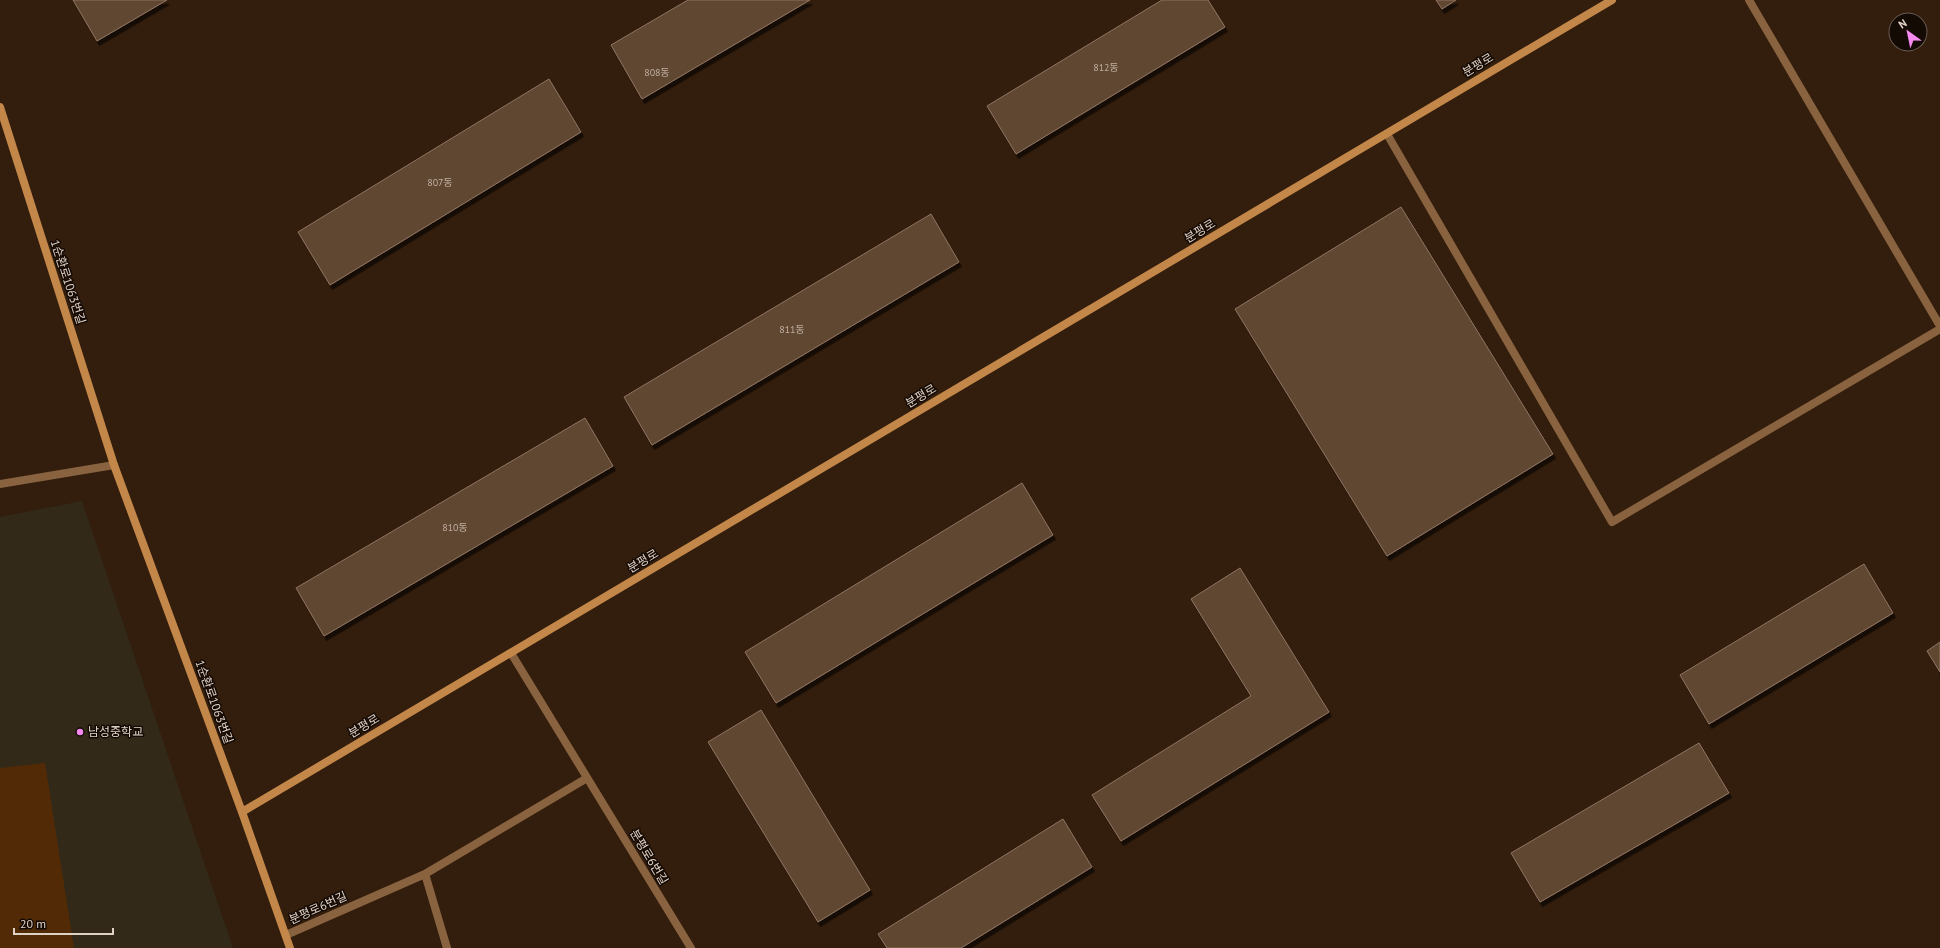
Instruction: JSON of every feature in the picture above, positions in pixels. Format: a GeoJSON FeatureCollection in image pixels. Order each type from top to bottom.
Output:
{"type":"FeatureCollection","features":[{"type":"Feature","properties":{"kind":"street","name":"분평로"},"geometry":{"type":"LineString","coordinates":[[242,812],[1612,0]]}},
{"type":"Feature","properties":{"kind":"street"},"geometry":{"type":"LineString","coordinates":[[1387,134],[1612,522],[1940,327],[1749,0]]}},
{"type":"Feature","properties":{"kind":"street","name":"1순환로1063번길"},"geometry":{"type":"LineString","coordinates":[[0,107],[114,465],[242,812],[290,948]]}},
{"type":"Feature","properties":{"kind":"street"},"geometry":{"type":"LineString","coordinates":[[0,484],[114,465]]}},
{"type":"Feature","properties":{"kind":"street","name":"분평로6번길"},"geometry":{"type":"LineString","coordinates":[[511,653],[691,948]]}},
{"type":"Feature","properties":{"kind":"street","name":"분평로6번길"},"geometry":{"type":"LineString","coordinates":[[286,935],[425,874],[587,778]]}},
{"type":"Feature","properties":{"kind":"street"},"geometry":{"type":"LineString","coordinates":[[425,874],[447,948]]}},
{"type":"Feature","properties":{"kind":"shaded area","name":"남성중학교"},"geometry":{"type":"Polygon","coordinates":[[[82,501],[233,948],[0,948],[0,517],[82,501]]]}},
{"type":"Feature","properties":{"kind":"shaded area"},"geometry":{"type":"Polygon","coordinates":[[[45,763],[74,948],[0,948],[0,768],[45,763]]]}},
{"type":"Feature","properties":{"kind":"building"},"geometry":{"type":"Polygon","coordinates":[[[73,0],[167,0],[97,41],[73,0]]]}},
{"type":"Feature","properties":{"kind":"building"},"geometry":{"type":"Polygon","coordinates":[[[688,0],[810,0],[642,99],[611,45],[688,0]]]}},
{"type":"Feature","properties":{"kind":"building"},"geometry":{"type":"Polygon","coordinates":[[[1162,0],[1208,0],[1225,27],[1016,154],[987,106],[1162,0]]]}},
{"type":"Feature","properties":{"kind":"building"},"geometry":{"type":"Polygon","coordinates":[[[1436,0],[1456,0],[1442,9],[1436,0]]]}},
{"type":"Feature","properties":{"kind":"building"},"geometry":{"type":"Polygon","coordinates":[[[549,79],[581,132],[330,285],[298,232],[549,79]]]}},
{"type":"Feature","properties":{"kind":"building"},"geometry":{"type":"Polygon","coordinates":[[[1401,207],[1553,454],[1387,556],[1235,309],[1401,207]]]}},
{"type":"Feature","properties":{"kind":"building"},"geometry":{"type":"Polygon","coordinates":[[[931,214],[959,262],[652,445],[624,397],[931,214]]]}},
{"type":"Feature","properties":{"kind":"building"},"geometry":{"type":"Polygon","coordinates":[[[585,418],[613,466],[324,636],[296,588],[585,418]]]}},
{"type":"Feature","properties":{"kind":"building"},"geometry":{"type":"Polygon","coordinates":[[[1022,483],[1053,535],[776,703],[745,652],[1022,483]]]}},
{"type":"Feature","properties":{"kind":"building"},"geometry":{"type":"Polygon","coordinates":[[[1864,564],[1893,613],[1709,724],[1680,675],[1864,564]]]}},
{"type":"Feature","properties":{"kind":"building"},"geometry":{"type":"Polygon","coordinates":[[[1240,568],[1329,712],[1121,841],[1092,795],[1251,696],[1191,599],[1240,568]]]}},
{"type":"Feature","properties":{"kind":"building"},"geometry":{"type":"Polygon","coordinates":[[[1940,642],[1940,672],[1927,651],[1940,642]]]}},
{"type":"Feature","properties":{"kind":"building"},"geometry":{"type":"Polygon","coordinates":[[[761,710],[870,890],[818,922],[708,742],[761,710]]]}},
{"type":"Feature","properties":{"kind":"building"},"geometry":{"type":"Polygon","coordinates":[[[1699,743],[1729,793],[1540,902],[1511,853],[1699,743]]]}},
{"type":"Feature","properties":{"kind":"building"},"geometry":{"type":"Polygon","coordinates":[[[1063,819],[1092,867],[961,948],[887,948],[878,934],[1063,819]]]}},
{"type":"Feature","properties":{"kind":"place","name":"남성중학교"},"geometry":{"type":"Point","coordinates":[80,732]}}]}
